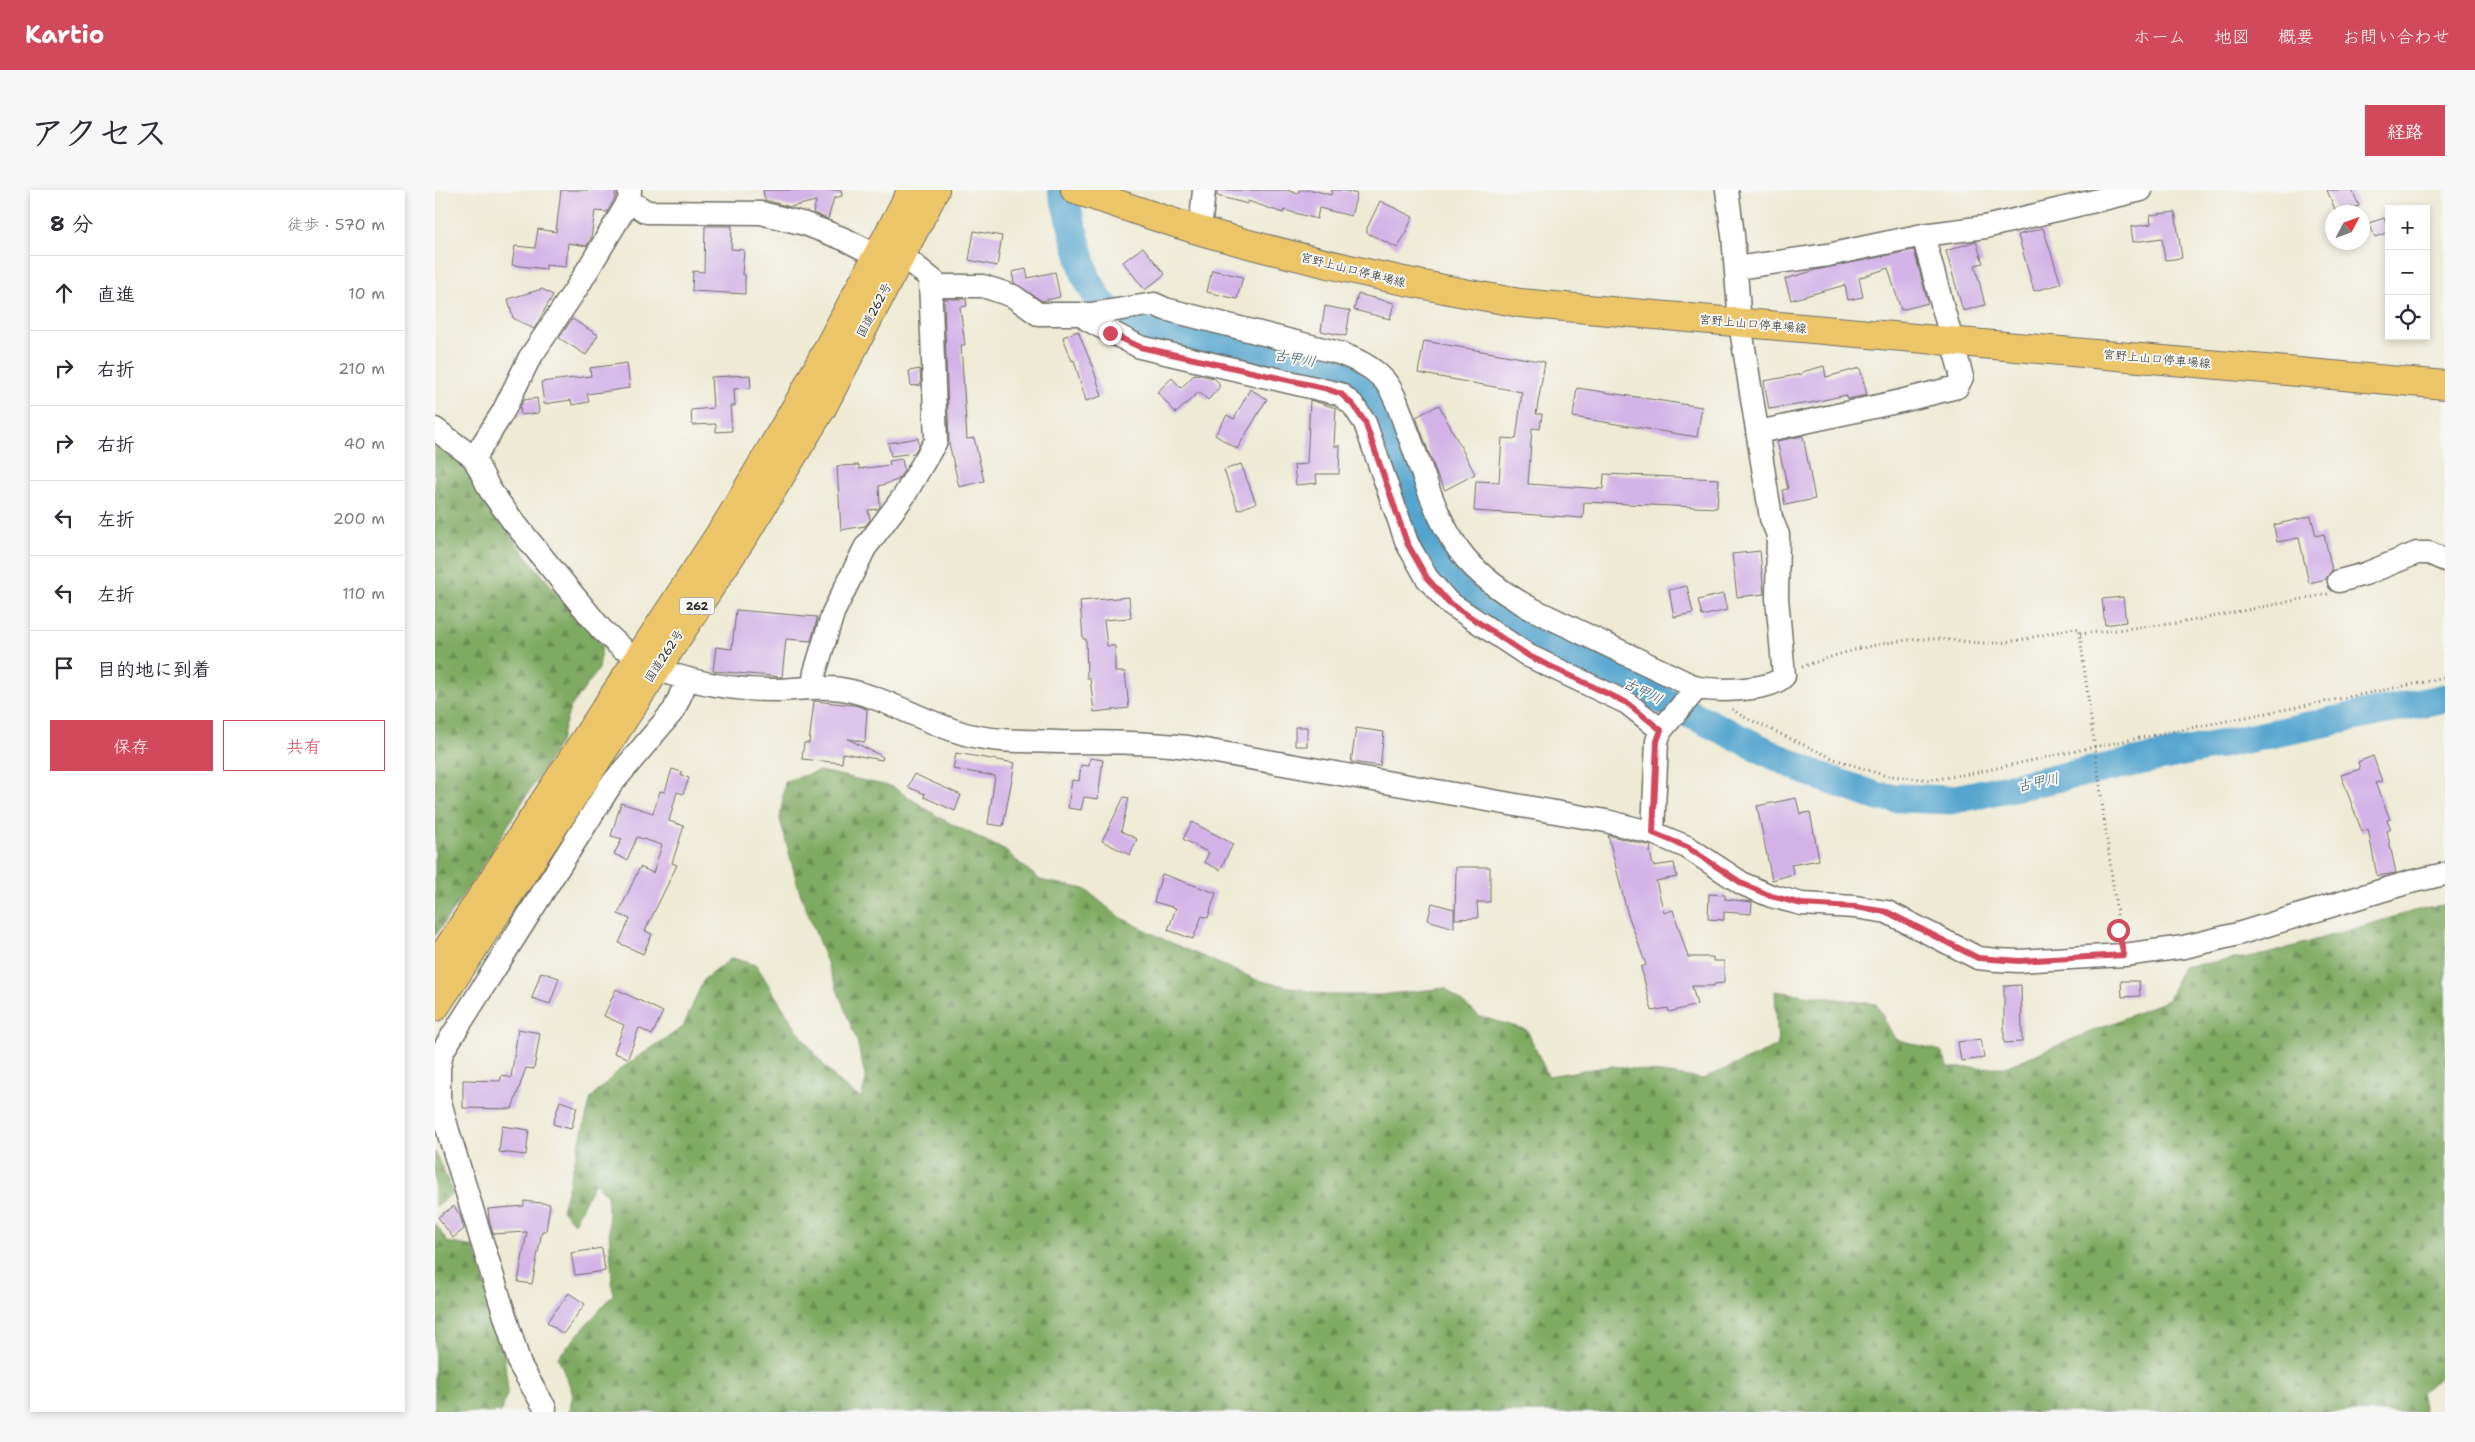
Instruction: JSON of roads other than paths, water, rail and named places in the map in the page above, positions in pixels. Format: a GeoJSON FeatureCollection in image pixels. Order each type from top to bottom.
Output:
{"type":"FeatureCollection","features":[{"type":"Feature","properties":{"kind":"main road","name":"国道262号"},"geometry":{"type":"LineString","coordinates":[[435,1007],[747,531],[822,408],[890,256],[911,190]]}},
{"type":"Feature","properties":{"kind":"main road","name":"国道262号"},"geometry":{"type":"LineString","coordinates":[[435,968],[731,517],[890,256],[935,190]]}},
{"type":"Feature","properties":{"kind":"main road","name":"宮野上山口停車場線"},"geometry":{"type":"LineString","coordinates":[[1081,192],[1200,231],[1431,288],[1520,302],[1741,324],[2445,385]]}},
{"type":"Feature","properties":{"kind":"street"},"geometry":{"type":"LineString","coordinates":[[1200,231],[1204,190]]}},
{"type":"Feature","properties":{"kind":"street"},"geometry":{"type":"LineString","coordinates":[[474,458],[503,412],[529,358],[578,286],[629,195],[647,212],[761,214],[805,224],[890,256],[940,286],[983,286],[1013,296],[1038,314],[1087,314],[1154,304],[1339,353],[1366,364],[1386,382],[1398,406],[1441,519],[1453,543],[1477,571],[1505,594],[1701,691],[1757,687],[1779,682],[1784,676],[1777,598],[1778,535],[1771,518],[1741,324],[1727,190]]}},
{"type":"Feature","properties":{"kind":"street"},"geometry":{"type":"LineString","coordinates":[[1736,268],[1828,256],[1923,234],[1985,227],[2141,190]]}},
{"type":"Feature","properties":{"kind":"street"},"geometry":{"type":"LineString","coordinates":[[1759,432],[1901,402],[1957,387],[1961,377],[1923,234]]}},
{"type":"Feature","properties":{"kind":"street"},"geometry":{"type":"LineString","coordinates":[[813,686],[815,672],[833,613],[865,548],[904,496],[936,441],[930,279]]}},
{"type":"Feature","properties":{"kind":"street"},"geometry":{"type":"LineString","coordinates":[[1087,314],[1088,320],[1140,347],[1341,394],[1353,405],[1365,422],[1407,543],[1427,578],[1448,602],[1529,656],[1627,703],[1666,725]]}},
{"type":"Feature","properties":{"kind":"street"},"geometry":{"type":"LineString","coordinates":[[435,429],[474,458],[490,490],[512,520],[601,629],[622,648]]}},
{"type":"Feature","properties":{"kind":"street"},"geometry":{"type":"LineString","coordinates":[[2339,581],[2365,574],[2417,553],[2429,554],[2445,560]]}},
{"type":"Feature","properties":{"kind":"street"},"geometry":{"type":"LineString","coordinates":[[665,672],[687,680],[747,690],[775,690],[813,686],[842,689],[874,698],[923,720],[970,735],[1008,741],[1148,743],[1188,747],[1606,822],[1653,833],[1687,847],[1743,884],[1771,896],[1802,904],[1855,907],[1887,912],[1978,958],[2019,961],[2124,955],[2184,947],[2234,935],[2410,882],[2445,874]]}},
{"type":"Feature","properties":{"kind":"street"},"geometry":{"type":"LineString","coordinates":[[545,1408],[520,1365],[441,1128],[439,1068],[442,1052],[610,786],[675,710],[687,680]]}},
{"type":"Feature","properties":{"kind":"street"},"geometry":{"type":"LineString","coordinates":[[1653,833],[1657,741],[1666,725],[1701,691]]}},
{"type":"Feature","properties":{"kind":"waterway","name":"古甲川"},"geometry":{"type":"LineString","coordinates":[[1062,190],[1086,277],[1100,302],[1121,321],[1155,334],[1324,364],[1356,381],[1374,407],[1431,552],[1468,595],[1490,615],[1806,771],[1878,797],[1950,800],[2445,698]]}}]}
